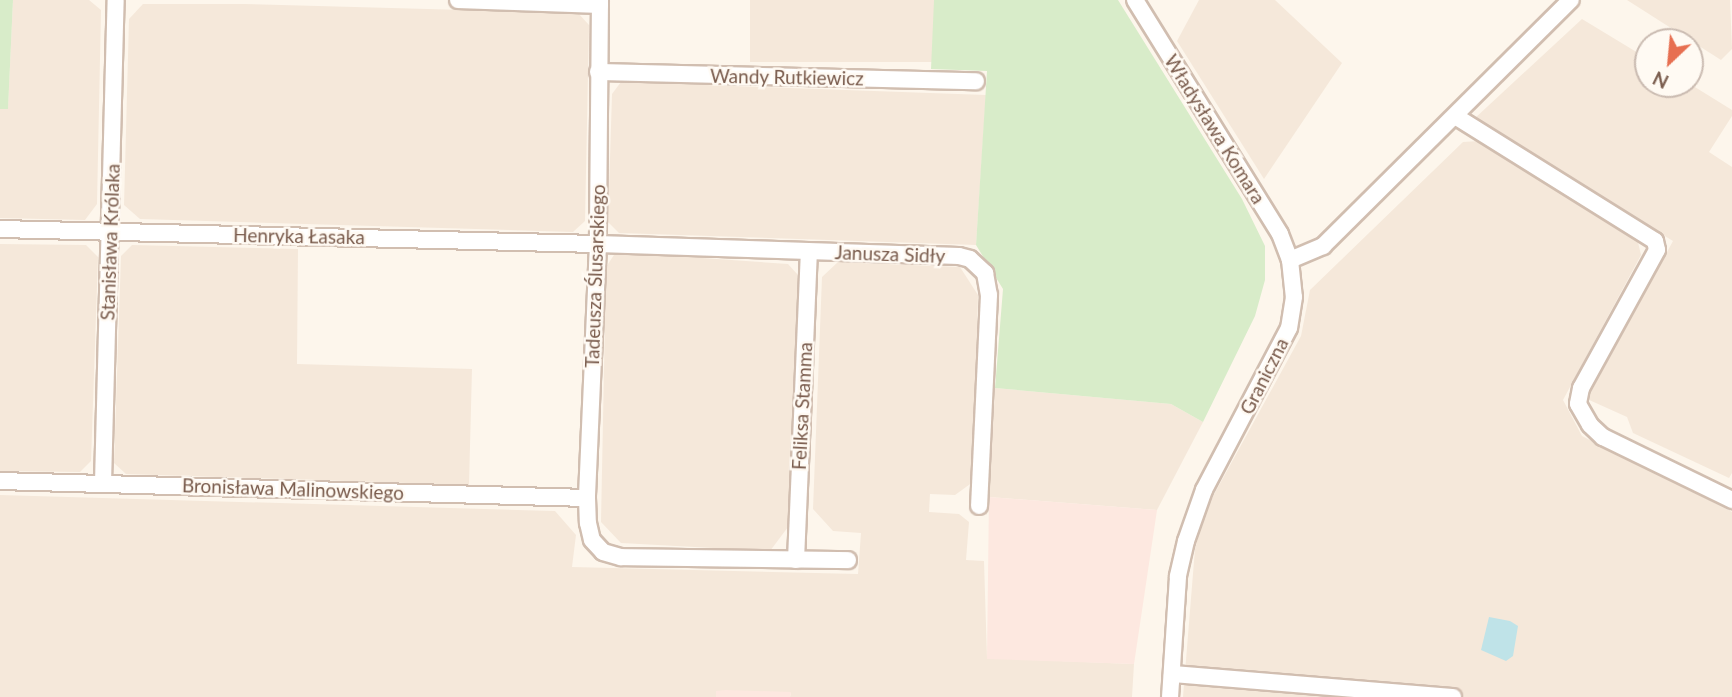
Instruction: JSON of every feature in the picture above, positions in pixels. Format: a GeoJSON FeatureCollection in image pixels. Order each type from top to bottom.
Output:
{"type":"FeatureCollection","features":[{"type":"Feature","properties":{"kind":"street","name":"Stanisława Królaka"},"geometry":{"type":"LineString","coordinates":[[103,483],[116,0]]}},
{"type":"Feature","properties":{"kind":"street"},"geometry":{"type":"LineString","coordinates":[[458,0],[600,3]]}},
{"type":"Feature","properties":{"kind":"street","name":"Władysława Komara"},"geometry":{"type":"LineString","coordinates":[[1135,0],[1280,234],[1290,260]]}},
{"type":"Feature","properties":{"kind":"street"},"geometry":{"type":"LineString","coordinates":[[1290,260],[1323,247],[1571,0]]}},
{"type":"Feature","properties":{"kind":"street","name":"Tadeusza Ślusarskiego"},"geometry":{"type":"LineString","coordinates":[[600,3],[598,244],[587,523],[598,549],[621,557],[796,561]]}},
{"type":"Feature","properties":{"kind":"street","name":"Wandy Rutkiewicz"},"geometry":{"type":"LineString","coordinates":[[598,72],[976,81]]}},
{"type":"Feature","properties":{"kind":"street"},"geometry":{"type":"LineString","coordinates":[[1455,116],[1655,241],[1657,250],[1581,388],[1578,404],[1590,425],[1603,437],[1732,500]]}},
{"type":"Feature","properties":{"kind":"street","name":"Henryka Łasaka"},"geometry":{"type":"LineString","coordinates":[[0,229],[598,244]]}},
{"type":"Feature","properties":{"kind":"street","name":"Janusza Sidły"},"geometry":{"type":"LineString","coordinates":[[598,244],[959,256],[970,259],[985,274],[989,295],[979,506]]}},
{"type":"Feature","properties":{"kind":"street","name":"Feliksa Stamma"},"geometry":{"type":"LineString","coordinates":[[796,561],[809,251]]}},
{"type":"Feature","properties":{"kind":"street","name":"Graniczna"},"geometry":{"type":"LineString","coordinates":[[1170,697],[1178,577],[1186,541],[1205,490],[1289,328],[1294,297],[1290,260]]}},
{"type":"Feature","properties":{"kind":"street","name":"Bronisława Malinowskiego"},"geometry":{"type":"LineString","coordinates":[[0,481],[587,498]]}},
{"type":"Feature","properties":{"kind":"street"},"geometry":{"type":"LineString","coordinates":[[796,561],[848,560]]}},
{"type":"Feature","properties":{"kind":"street"},"geometry":{"type":"LineString","coordinates":[[1172,674],[1453,697]]}},
{"type":"Feature","properties":{"kind":"shaded area"},"geometry":{"type":"Polygon","coordinates":[[[13,0],[89,0],[101,10],[97,204],[85,220],[0,218],[0,109],[8,108],[13,0]]]}},
{"type":"Feature","properties":{"kind":"shaded area"},"geometry":{"type":"Polygon","coordinates":[[[750,0],[934,0],[934,62],[750,62],[750,0]]]}},
{"type":"Feature","properties":{"kind":"shaded area"},"geometry":{"type":"Polygon","coordinates":[[[1199,0],[1275,0],[1342,63],[1264,179],[1177,41],[1199,0]]]}},
{"type":"Feature","properties":{"kind":"shaded area"},"geometry":{"type":"Polygon","coordinates":[[[1627,0],[1730,0],[1732,49],[1721,60],[1704,49],[1704,28],[1671,28],[1627,0]]]}},
{"type":"Feature","properties":{"kind":"shaded area"},"geometry":{"type":"Polygon","coordinates":[[[143,4],[578,13],[589,25],[585,221],[573,232],[140,219],[124,205],[129,19],[143,4]]]}},
{"type":"Feature","properties":{"kind":"shaded area"},"geometry":{"type":"Polygon","coordinates":[[[1582,19],[1634,51],[1634,98],[1704,98],[1704,93],[1732,110],[1732,116],[1709,152],[1732,167],[1732,473],[1729,478],[1633,433],[1627,417],[1587,399],[1673,241],[1474,119],[1582,19]]]}},
{"type":"Feature","properties":{"kind":"shaded area"},"geometry":{"type":"Polygon","coordinates":[[[621,82],[986,95],[976,245],[619,233],[608,222],[612,94],[621,82]]]}},
{"type":"Feature","properties":{"kind":"shaded area"},"geometry":{"type":"Polygon","coordinates":[[[1479,141],[1637,238],[1641,255],[1563,400],[1582,436],[1732,512],[1732,697],[1183,697],[1195,549],[1206,509],[1301,336],[1310,290],[1463,142],[1479,141]]]}},
{"type":"Feature","properties":{"kind":"shaded area"},"geometry":{"type":"Polygon","coordinates":[[[0,244],[86,245],[98,257],[91,461],[80,472],[0,471],[0,244]]]}},
{"type":"Feature","properties":{"kind":"shaded area"},"geometry":{"type":"Polygon","coordinates":[[[132,245],[298,249],[297,364],[472,369],[469,485],[126,474],[114,463],[121,256],[132,245]]]}},
{"type":"Feature","properties":{"kind":"shaded area"},"geometry":{"type":"Polygon","coordinates":[[[616,252],[788,264],[798,275],[788,527],[770,551],[621,543],[601,522],[606,267],[616,252]]]}},
{"type":"Feature","properties":{"kind":"shaded area"},"geometry":{"type":"Polygon","coordinates":[[[838,262],[960,267],[978,295],[973,482],[955,495],[930,494],[929,512],[959,514],[969,522],[966,560],[984,561],[987,658],[1134,664],[1132,697],[790,697],[791,693],[716,691],[716,697],[0,697],[0,495],[555,511],[576,535],[572,567],[858,574],[861,533],[833,531],[813,509],[822,277],[838,262]]]}},
{"type":"Feature","properties":{"kind":"shaded area"},"geometry":{"type":"Polygon","coordinates":[[[995,388],[1171,404],[1203,422],[1157,510],[989,497],[995,388]]]}},
{"type":"Feature","properties":{"kind":"shaded area"},"geometry":{"type":"Polygon","coordinates":[[[989,497],[1157,510],[1134,664],[987,659],[989,497]]]}},
{"type":"Feature","properties":{"kind":"shaded area"},"geometry":{"type":"Polygon","coordinates":[[[716,691],[791,692],[790,697],[716,697],[716,691]]]}},
{"type":"Feature","properties":{"kind":"green space"},"geometry":{"type":"Polygon","coordinates":[[[0,0],[13,0],[8,109],[0,109],[0,0]]]}},
{"type":"Feature","properties":{"kind":"green space"},"geometry":{"type":"Polygon","coordinates":[[[934,0],[1118,0],[1242,199],[1265,246],[1265,280],[1255,316],[1203,422],[1171,404],[995,388],[1003,289],[976,245],[987,71],[931,69],[934,0]]]}},
{"type":"Feature","properties":{"kind":"water"},"geometry":{"type":"Polygon","coordinates":[[[1489,617],[1510,621],[1518,626],[1513,656],[1506,661],[1481,650],[1489,617]]]}}]}
